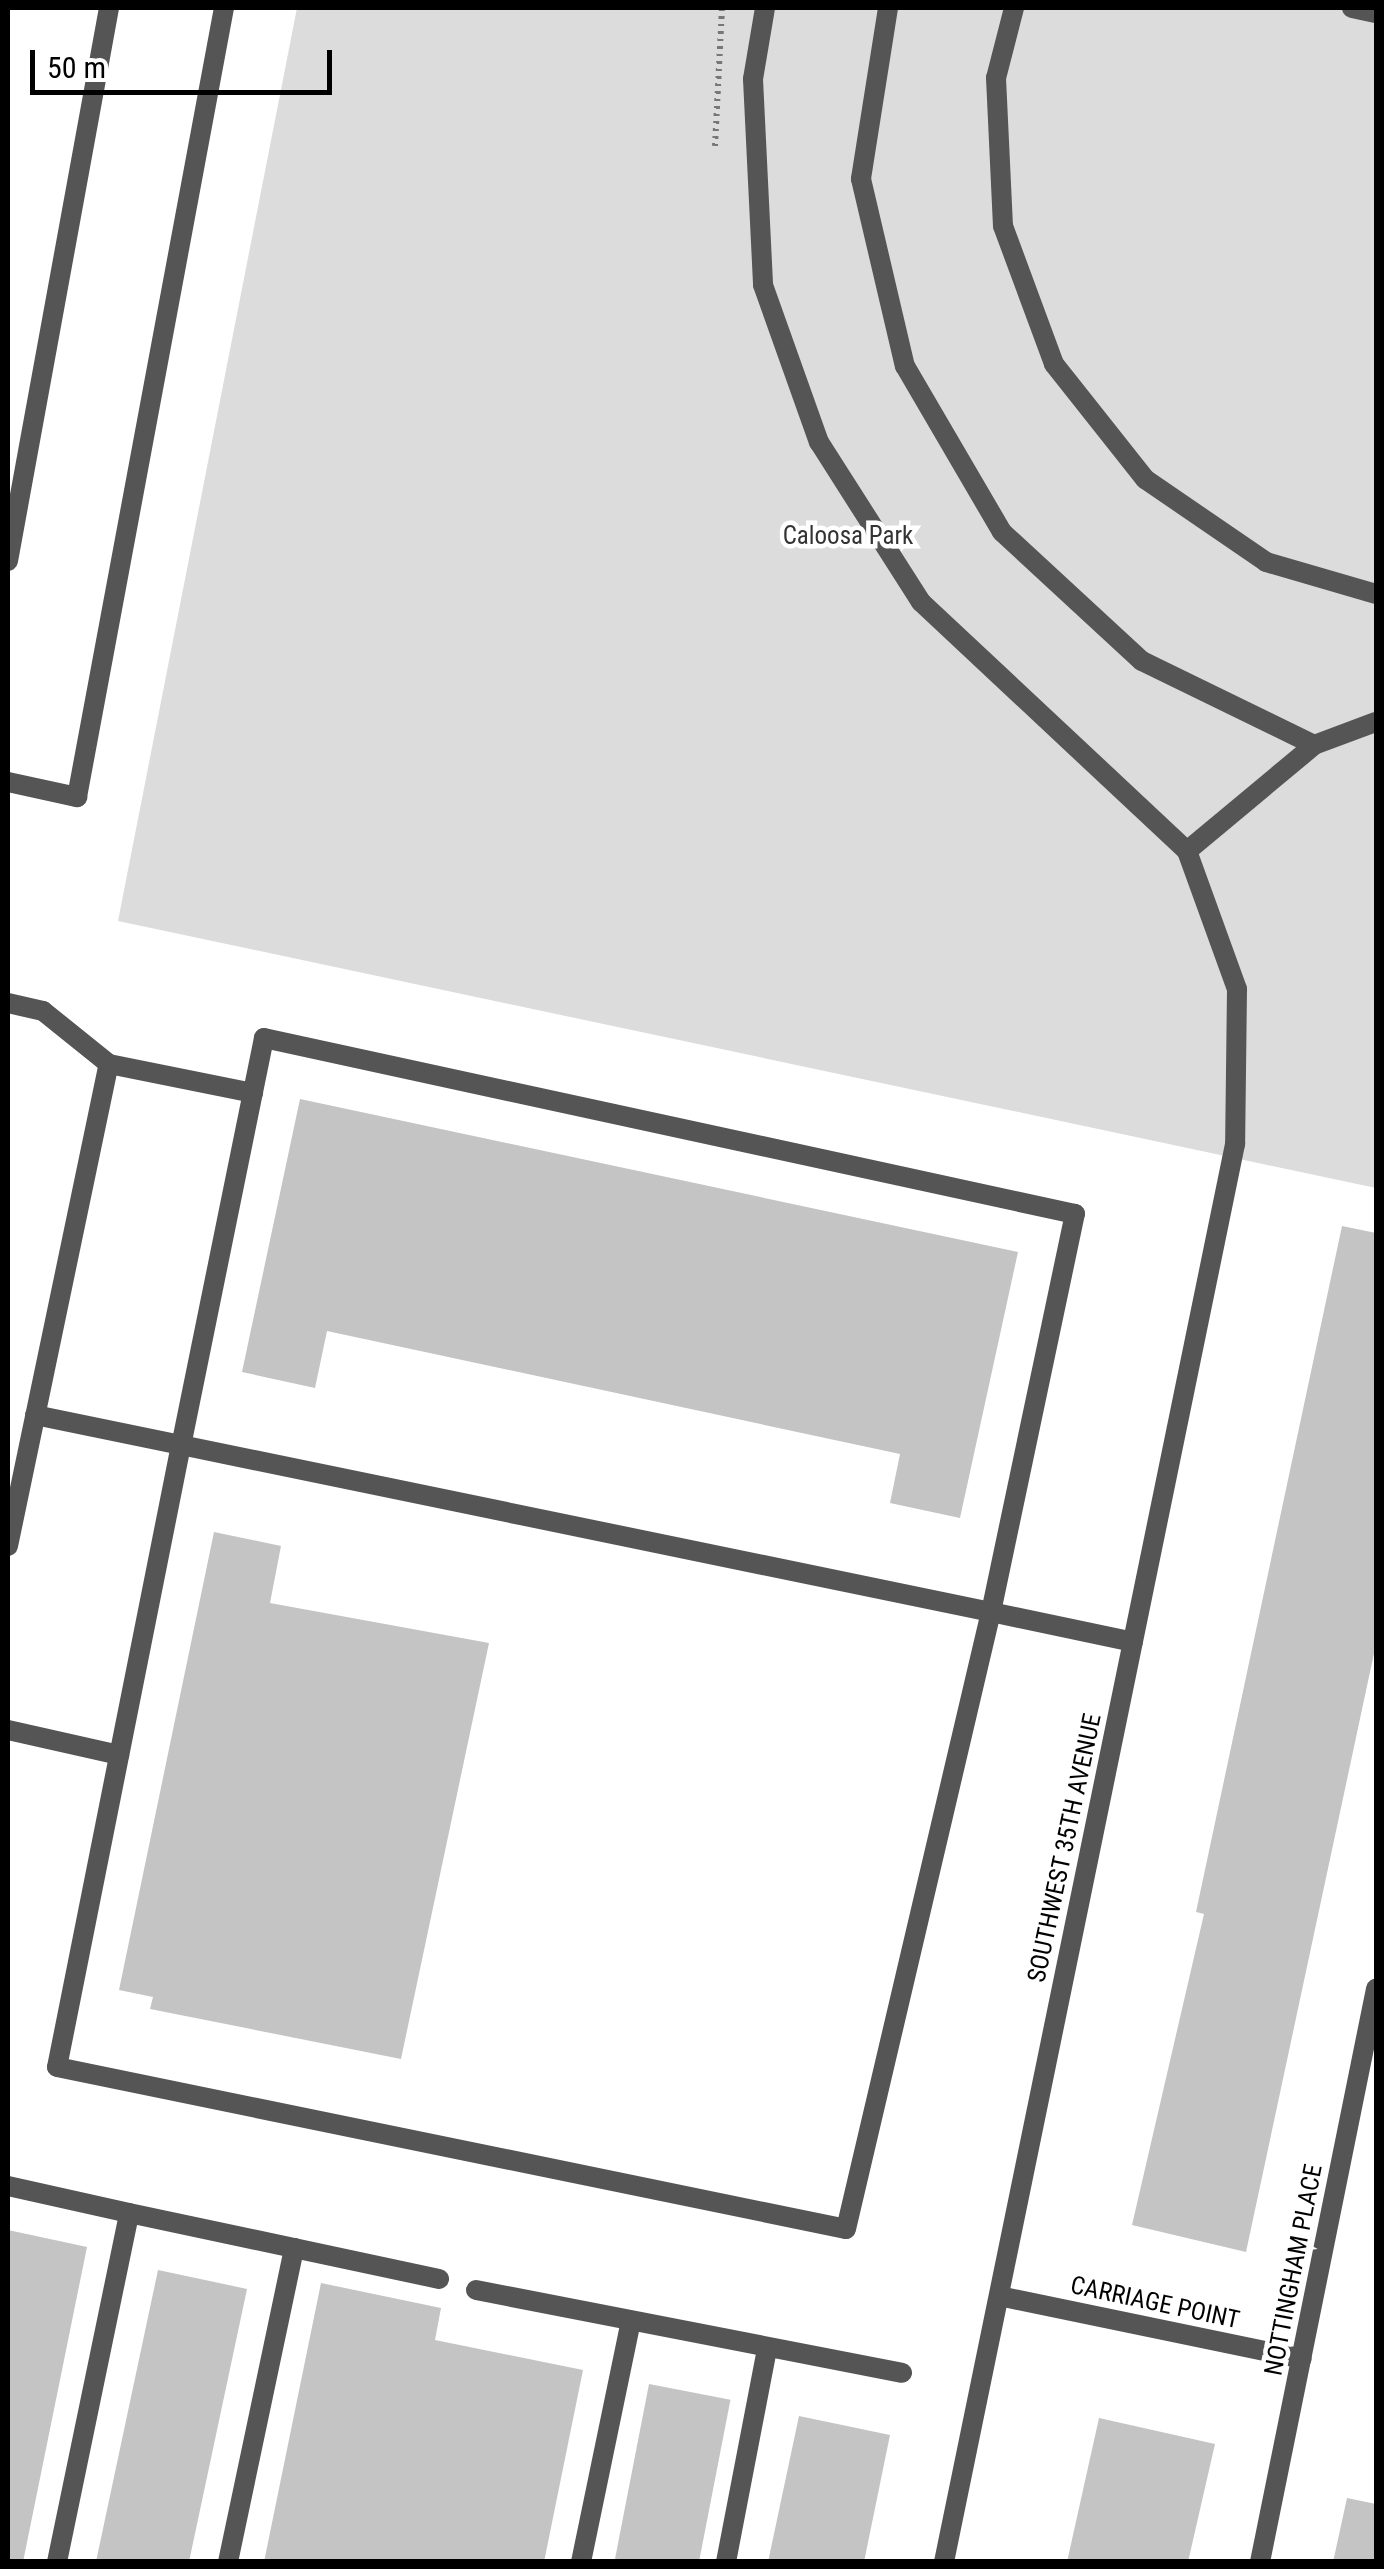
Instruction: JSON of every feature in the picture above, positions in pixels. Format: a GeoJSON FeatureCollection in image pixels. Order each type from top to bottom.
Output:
{"type":"FeatureCollection","features":[{"type":"Feature","properties":{"kind":"street"},"geometry":{"type":"LineString","coordinates":[[8,561],[109,8]]}},
{"type":"Feature","properties":{"kind":"street"},"geometry":{"type":"LineString","coordinates":[[8,782],[77,797],[224,8]]}},
{"type":"Feature","properties":{"kind":"street"},"geometry":{"type":"LineString","coordinates":[[765,8],[752,80],[763,285],[818,442],[921,602],[1188,850],[1314,744],[1376,722]]}},
{"type":"Feature","properties":{"kind":"street"},"geometry":{"type":"LineString","coordinates":[[888,8],[860,179],[914,382],[1002,532],[1142,662],[1314,744]]}},
{"type":"Feature","properties":{"kind":"street"},"geometry":{"type":"LineString","coordinates":[[1014,8],[996,78],[1003,226],[1054,364],[1145,479],[1266,562],[1376,594]]}},
{"type":"Feature","properties":{"kind":"street"},"geometry":{"type":"LineString","coordinates":[[1352,8],[1376,13]]}},
{"type":"Feature","properties":{"kind":"street","name":"SOUTHWEST 35TH AVENUE"},"geometry":{"type":"LineString","coordinates":[[944,2562],[1235,1144],[1237,988],[1188,850]]}},
{"type":"Feature","properties":{"kind":"street"},"geometry":{"type":"LineString","coordinates":[[8,1003],[43,1011],[108,1064],[253,1093]]}},
{"type":"Feature","properties":{"kind":"street"},"geometry":{"type":"LineString","coordinates":[[264,1038],[1075,1214],[991,1612],[846,2228],[57,2067],[180,1445],[264,1038]]}},
{"type":"Feature","properties":{"kind":"street"},"geometry":{"type":"LineString","coordinates":[[8,1546],[108,1064]]}},
{"type":"Feature","properties":{"kind":"street"},"geometry":{"type":"LineString","coordinates":[[35,1414],[1133,1642]]}},
{"type":"Feature","properties":{"kind":"street"},"geometry":{"type":"LineString","coordinates":[[8,1730],[118,1755]]}},
{"type":"Feature","properties":{"kind":"street","name":"NOTTINGHAM PLACE"},"geometry":{"type":"LineString","coordinates":[[1260,2562],[1376,1989]]}},
{"type":"Feature","properties":{"kind":"street"},"geometry":{"type":"LineString","coordinates":[[8,2186],[439,2279]]}},
{"type":"Feature","properties":{"kind":"street"},"geometry":{"type":"LineString","coordinates":[[57,2562],[129,2213]]}},
{"type":"Feature","properties":{"kind":"street"},"geometry":{"type":"LineString","coordinates":[[228,2562],[294,2248]]}},
{"type":"Feature","properties":{"kind":"street"},"geometry":{"type":"LineString","coordinates":[[476,2290],[902,2373]]}},
{"type":"Feature","properties":{"kind":"street","name":"CARRIAGE POINT"},"geometry":{"type":"LineString","coordinates":[[998,2296],[1302,2358]]}},
{"type":"Feature","properties":{"kind":"street"},"geometry":{"type":"LineString","coordinates":[[581,2562],[631,2321]]}},
{"type":"Feature","properties":{"kind":"street"},"geometry":{"type":"LineString","coordinates":[[726,2562],[768,2349]]}},
{"type":"Feature","properties":{"kind":"path"},"geometry":{"type":"LineString","coordinates":[[715,146],[722,8]]}},
{"type":"Feature","properties":{"kind":"green space","name":"Caloosa Park"},"geometry":{"type":"Polygon","coordinates":[[[297,8],[1376,8],[1376,1188],[118,921],[297,8]]]}},
{"type":"Feature","properties":{"kind":"building"},"geometry":{"type":"Polygon","coordinates":[[[300,1099],[1018,1252],[960,1518],[890,1503],[900,1454],[327,1331],[315,1388],[242,1372],[300,1099]]]}},
{"type":"Feature","properties":{"kind":"building"},"geometry":{"type":"Polygon","coordinates":[[[1342,1226],[1376,1233],[1376,1644],[1246,2252],[1132,2225],[1204,1914],[1196,1912],[1342,1226]]]}},
{"type":"Feature","properties":{"kind":"building"},"geometry":{"type":"Polygon","coordinates":[[[214,1532],[281,1546],[270,1603],[489,1643],[401,2059],[150,2009],[153,1997],[119,1990],[214,1532]]]}},
{"type":"Feature","properties":{"kind":"building"},"geometry":{"type":"Polygon","coordinates":[[[8,2230],[87,2247],[23,2562],[8,2562],[8,2230]]]}},
{"type":"Feature","properties":{"kind":"building"},"geometry":{"type":"Polygon","coordinates":[[[158,2270],[247,2289],[189,2562],[96,2561],[158,2270]]]}},
{"type":"Feature","properties":{"kind":"building"},"geometry":{"type":"Polygon","coordinates":[[[321,2283],[441,2308],[435,2340],[583,2370],[544,2562],[264,2562],[321,2283]]]}},
{"type":"Feature","properties":{"kind":"building"},"geometry":{"type":"Polygon","coordinates":[[[649,2384],[730,2400],[699,2562],[614,2562],[649,2384]]]}},
{"type":"Feature","properties":{"kind":"building"},"geometry":{"type":"Polygon","coordinates":[[[799,2416],[890,2435],[864,2562],[768,2562],[799,2416]]]}},
{"type":"Feature","properties":{"kind":"building"},"geometry":{"type":"Polygon","coordinates":[[[1099,2418],[1215,2444],[1188,2562],[1067,2562],[1099,2418]]]}},
{"type":"Feature","properties":{"kind":"building"},"geometry":{"type":"Polygon","coordinates":[[[1347,2498],[1376,2504],[1376,2562],[1333,2562],[1347,2498]]]}}]}
